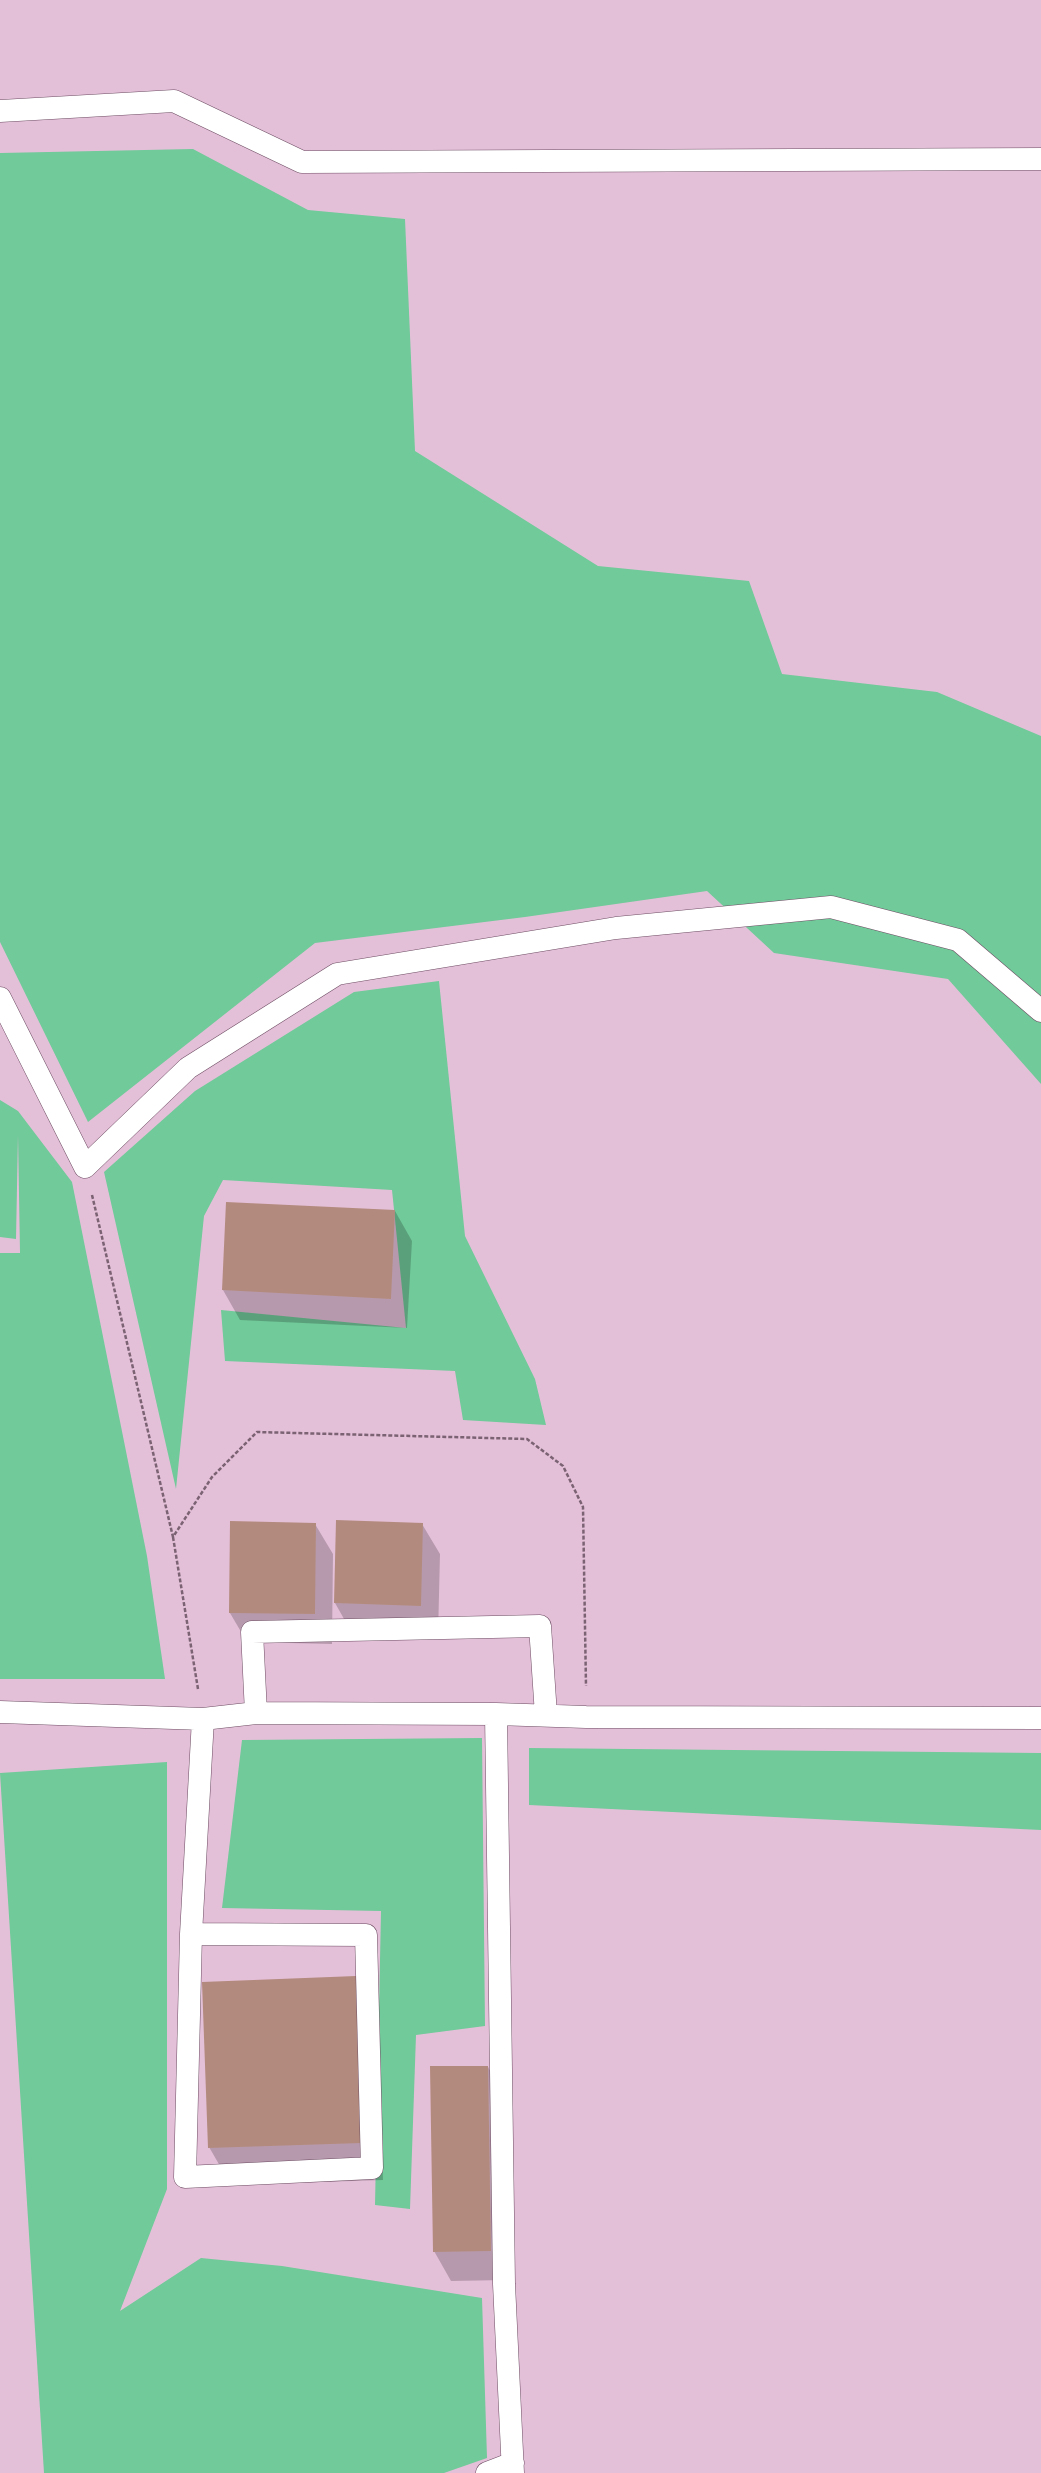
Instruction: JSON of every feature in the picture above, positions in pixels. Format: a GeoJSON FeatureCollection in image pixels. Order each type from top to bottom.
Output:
{"type":"FeatureCollection","features":[{"type":"Feature","properties":{"kind":"lane"},"geometry":{"type":"LineString","coordinates":[[0,111],[174,101],[302,162],[1041,159]]}},
{"type":"Feature","properties":{"kind":"lane"},"geometry":{"type":"LineString","coordinates":[[0,998],[85,1166],[188,1068],[337,974],[616,928],[831,907],[958,940],[1041,1011]]}},
{"type":"Feature","properties":{"kind":"lane"},"geometry":{"type":"LineString","coordinates":[[256,1713],[252,1632],[540,1626],[546,1716]]}},
{"type":"Feature","properties":{"kind":"lane"},"geometry":{"type":"LineString","coordinates":[[0,1712],[203,1719],[256,1713],[496,1714],[586,1717],[1041,1718]]}},
{"type":"Feature","properties":{"kind":"lane"},"geometry":{"type":"LineString","coordinates":[[487,2473],[513,2468],[504,2284],[496,1714]]}},
{"type":"Feature","properties":{"kind":"lane"},"geometry":{"type":"LineString","coordinates":[[191,1934],[366,1935],[372,2168],[185,2177],[191,1934],[203,1719]]}},
{"type":"Feature","properties":{"kind":"path"},"geometry":{"type":"LineString","coordinates":[[85,1166],[173,1537],[203,1719]]}},
{"type":"Feature","properties":{"kind":"path"},"geometry":{"type":"LineString","coordinates":[[173,1537],[212,1477],[257,1432],[527,1439],[563,1466],[583,1507],[586,1717]]}},
{"type":"Feature","properties":{"kind":"green space"},"geometry":{"type":"Polygon","coordinates":[[[193,149],[308,210],[405,219],[415,451],[598,566],[749,581],[782,674],[937,692],[1041,736],[1041,1084],[948,979],[774,953],[707,891],[525,917],[315,943],[88,1122],[0,942],[0,153],[193,149]]]}},
{"type":"Feature","properties":{"kind":"green space"},"geometry":{"type":"Polygon","coordinates":[[[439,981],[465,1236],[535,1379],[546,1425],[463,1420],[455,1371],[225,1361],[221,1310],[406,1328],[392,1190],[223,1180],[204,1216],[176,1489],[104,1172],[195,1091],[354,992],[439,981]]]}},
{"type":"Feature","properties":{"kind":"green space"},"geometry":{"type":"Polygon","coordinates":[[[0,1100],[18,1111],[72,1182],[147,1556],[165,1679],[0,1679],[0,1253],[20,1253],[18,1135],[16,1239],[0,1237],[0,1100]]]}},
{"type":"Feature","properties":{"kind":"green space"},"geometry":{"type":"Polygon","coordinates":[[[482,1738],[485,2026],[416,2035],[410,2209],[375,2205],[381,1911],[222,1908],[242,1740],[482,1738]]]}},
{"type":"Feature","properties":{"kind":"green space"},"geometry":{"type":"Polygon","coordinates":[[[529,1748],[1041,1753],[1041,1830],[529,1805],[529,1748]]]}},
{"type":"Feature","properties":{"kind":"green space"},"geometry":{"type":"Polygon","coordinates":[[[167,1762],[167,2189],[120,2311],[201,2258],[282,2266],[482,2298],[487,2458],[444,2473],[44,2473],[0,1773],[167,1762]]]}},
{"type":"Feature","properties":{"kind":"building"},"geometry":{"type":"Polygon","coordinates":[[[226,1202],[395,1210],[391,1299],[222,1290],[226,1202]]]}},
{"type":"Feature","properties":{"kind":"building"},"geometry":{"type":"Polygon","coordinates":[[[336,1520],[423,1523],[421,1606],[334,1603],[336,1520]]]}},
{"type":"Feature","properties":{"kind":"building"},"geometry":{"type":"Polygon","coordinates":[[[230,1521],[316,1523],[315,1614],[229,1613],[230,1521]]]}},
{"type":"Feature","properties":{"kind":"building"},"geometry":{"type":"Polygon","coordinates":[[[356,1976],[362,2143],[208,2148],[202,1982],[356,1976]]]}},
{"type":"Feature","properties":{"kind":"building"},"geometry":{"type":"Polygon","coordinates":[[[430,2066],[488,2066],[491,2251],[433,2252],[430,2066]]]}}]}
